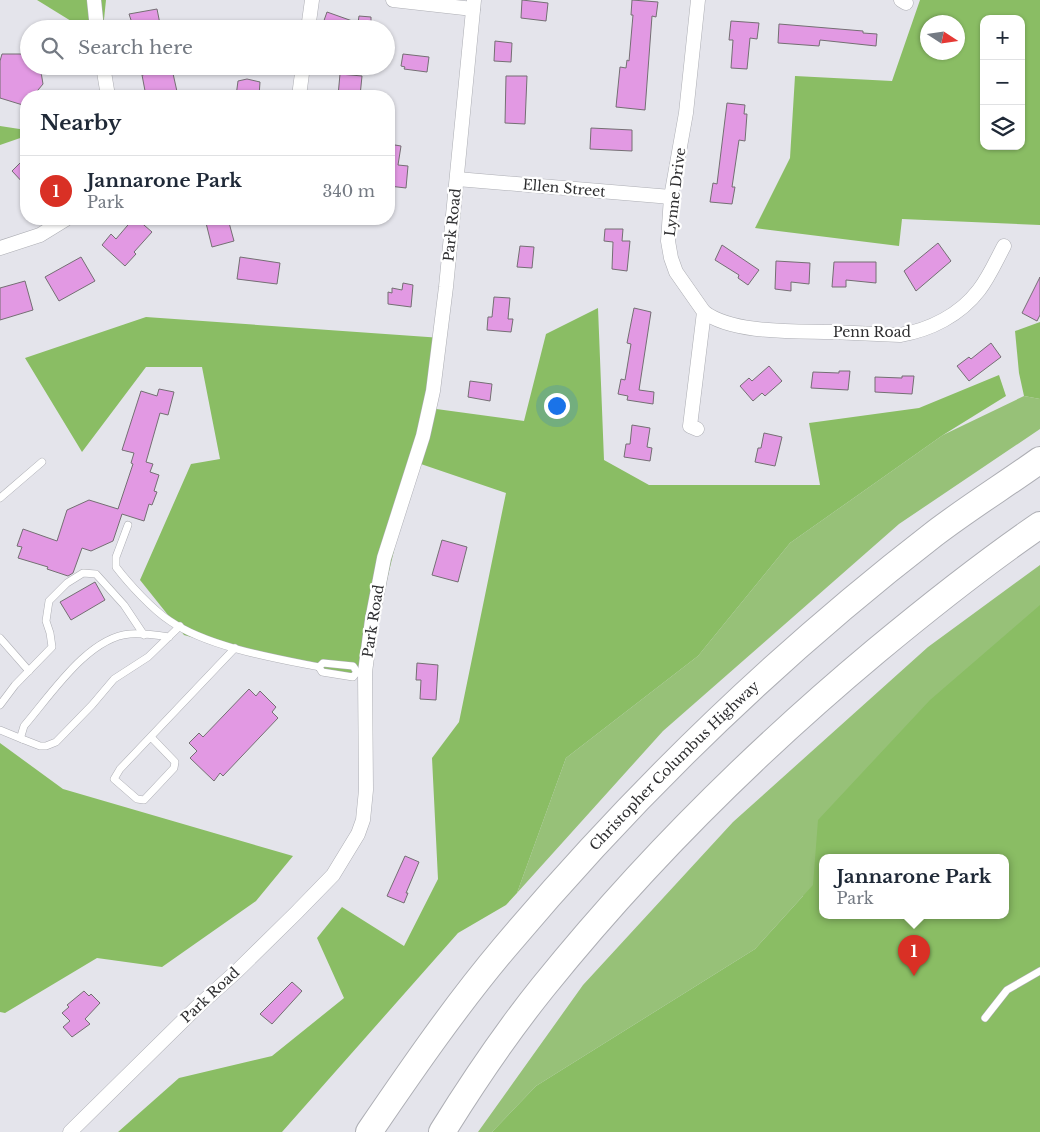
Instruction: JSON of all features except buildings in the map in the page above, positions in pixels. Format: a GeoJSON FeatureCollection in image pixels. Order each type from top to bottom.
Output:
{"type":"FeatureCollection","features":[{"type":"Feature","properties":{"kind":"highway","name":"Christopher Columbus Highway"},"geometry":{"type":"LineString","coordinates":[[369,1132],[448,1019],[504,948],[617,821],[679,757],[748,691],[876,580],[936,533],[1040,460]]}},
{"type":"Feature","properties":{"kind":"highway"},"geometry":{"type":"LineString","coordinates":[[442,1132],[491,1057],[548,982],[614,904],[715,796],[794,722],[858,666],[935,602],[1040,525]]}},
{"type":"Feature","properties":{"kind":"street"},"geometry":{"type":"LineString","coordinates":[[94,0],[96,20]]}},
{"type":"Feature","properties":{"kind":"street"},"geometry":{"type":"LineString","coordinates":[[309,20],[312,0]]}},
{"type":"Feature","properties":{"kind":"street"},"geometry":{"type":"LineString","coordinates":[[393,0],[474,5]]}},
{"type":"Feature","properties":{"kind":"street","name":"Lynne Drive"},"geometry":{"type":"LineString","coordinates":[[698,0],[686,114],[671,196],[668,241],[671,258],[680,279],[704,312]]}},
{"type":"Feature","properties":{"kind":"street","name":"Park Road"},"geometry":{"type":"LineString","coordinates":[[70,1132],[333,875],[358,834],[363,820],[366,790],[361,672],[384,558],[422,436],[433,391],[474,5]]}},
{"type":"Feature","properties":{"kind":"street"},"geometry":{"type":"LineString","coordinates":[[104,75],[107,90]]}},
{"type":"Feature","properties":{"kind":"street"},"geometry":{"type":"LineString","coordinates":[[300,90],[302,75]]}},
{"type":"Feature","properties":{"kind":"street","name":"Ellen Street"},"geometry":{"type":"LineString","coordinates":[[457,179],[671,196]]}},
{"type":"Feature","properties":{"kind":"street"},"geometry":{"type":"LineString","coordinates":[[0,248],[40,234],[56,225]]}},
{"type":"Feature","properties":{"kind":"street","name":"Penn Road"},"geometry":{"type":"LineString","coordinates":[[704,312],[712,318],[768,330],[900,335],[918,332],[932,327],[969,301],[979,290],[1004,246]]}},
{"type":"Feature","properties":{"kind":"street"},"geometry":{"type":"LineString","coordinates":[[697,429],[690,426],[704,312]]}},
{"type":"Feature","properties":{"kind":"lane"},"geometry":{"type":"LineString","coordinates":[[0,498],[42,462]]}},
{"type":"Feature","properties":{"kind":"lane"},"geometry":{"type":"LineString","coordinates":[[128,525],[116,557],[116,568],[170,621],[194,634],[235,648],[319,667],[323,663],[353,666],[361,672]]}},
{"type":"Feature","properties":{"kind":"lane"},"geometry":{"type":"LineString","coordinates":[[0,705],[15,685],[52,647],[46,621],[49,602],[67,583],[83,574],[96,574],[124,605],[144,634]]}},
{"type":"Feature","properties":{"kind":"lane"},"geometry":{"type":"LineString","coordinates":[[0,730],[40,746],[56,742],[114,679],[148,657],[180,626]]}},
{"type":"Feature","properties":{"kind":"lane"},"geometry":{"type":"LineString","coordinates":[[22,739],[24,726],[83,657],[106,641],[129,634],[169,637]]}},
{"type":"Feature","properties":{"kind":"lane"},"geometry":{"type":"LineString","coordinates":[[0,638],[29,671]]}},
{"type":"Feature","properties":{"kind":"lane"},"geometry":{"type":"LineString","coordinates":[[150,738],[175,762],[174,768],[144,800],[137,799],[114,779],[120,769],[235,648]]}},
{"type":"Feature","properties":{"kind":"lane"},"geometry":{"type":"LineString","coordinates":[[985,1018],[1008,990],[1040,971]]}},
{"type":"Feature","properties":{"kind":"green space"},"geometry":{"type":"Polygon","coordinates":[[[37,0],[106,0],[104,20],[69,20],[37,0]]]}},
{"type":"Feature","properties":{"kind":"green space"},"geometry":{"type":"Polygon","coordinates":[[[920,0],[1040,0],[1040,225],[902,219],[899,246],[755,228],[790,158],[795,76],[892,81],[920,0]]]}},
{"type":"Feature","properties":{"kind":"green space"},"geometry":{"type":"Polygon","coordinates":[[[0,126],[20,129],[20,138],[0,145],[0,126]]]}},
{"type":"Feature","properties":{"kind":"green space"},"geometry":{"type":"Polygon","coordinates":[[[598,308],[604,460],[649,485],[820,485],[809,423],[919,408],[999,375],[1006,396],[943,435],[790,543],[698,656],[566,758],[517,893],[506,905],[458,933],[282,1132],[118,1132],[179,1078],[272,1056],[344,998],[317,938],[342,907],[404,946],[438,879],[432,758],[459,722],[506,493],[415,462],[364,677],[262,657],[184,635],[140,580],[191,464],[220,459],[202,367],[146,367],[82,452],[25,358],[146,317],[442,338],[429,408],[524,421],[546,334],[598,308]]]}},
{"type":"Feature","properties":{"kind":"green space"},"geometry":{"type":"Polygon","coordinates":[[[1040,322],[1040,399],[1024,396],[1019,373],[1015,331],[1040,322]]]}},
{"type":"Feature","properties":{"kind":"green space"},"geometry":{"type":"Polygon","coordinates":[[[1024,396],[1040,399],[1040,429],[899,524],[663,731],[517,893],[566,758],[698,656],[790,543],[943,435],[1024,396]]]}},
{"type":"Feature","properties":{"kind":"green space"},"geometry":{"type":"Polygon","coordinates":[[[1040,565],[1040,1132],[826,919],[1009,919],[1009,854],[819,854],[819,912],[803,896],[755,949],[536,1086],[492,1132],[478,1132],[583,985],[733,822],[928,647],[1040,565]]]}},
{"type":"Feature","properties":{"kind":"green space"},"geometry":{"type":"Polygon","coordinates":[[[1040,605],[1040,1132],[492,1132],[536,1086],[755,949],[813,885],[818,820],[930,700],[1040,605]]]}},
{"type":"Feature","properties":{"kind":"green space"},"geometry":{"type":"Polygon","coordinates":[[[0,743],[63,789],[293,856],[256,901],[162,967],[97,958],[5,1013],[0,1012],[0,743]]]}},
{"type":"Feature","properties":{"kind":"place","name":"Jannarone Park"},"geometry":{"type":"Point","coordinates":[914,976]}}]}
